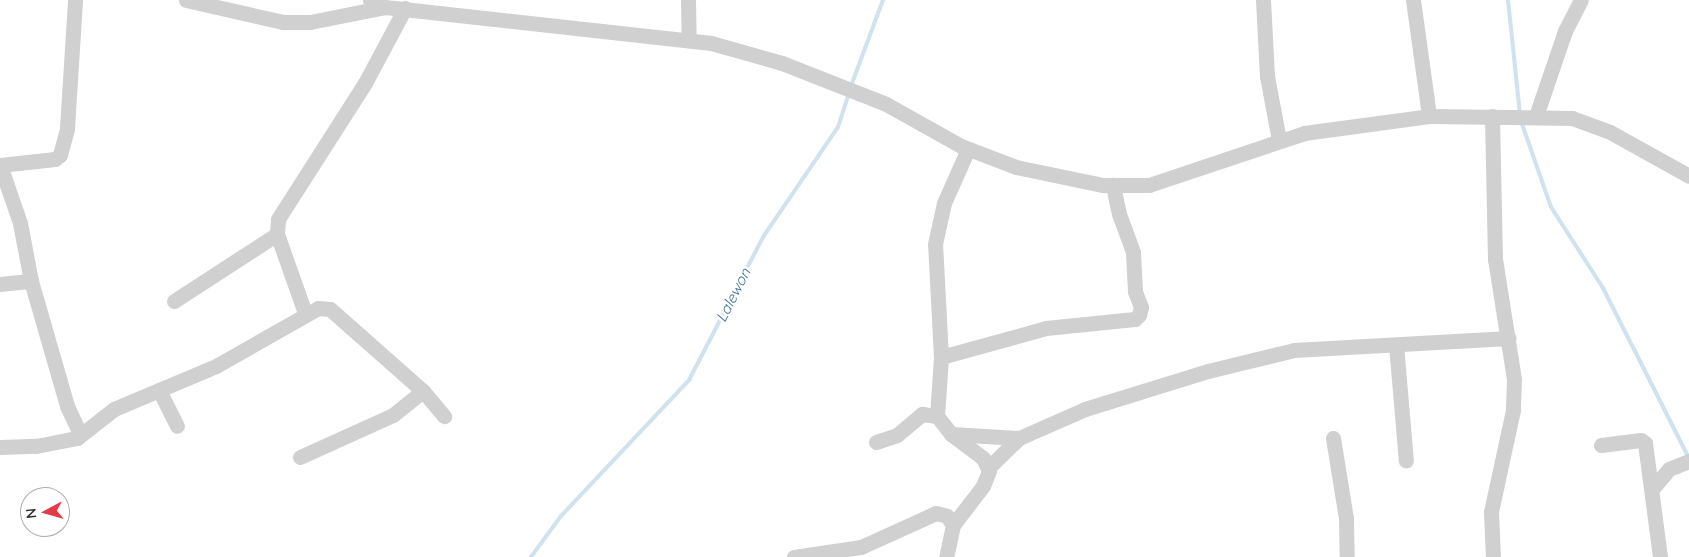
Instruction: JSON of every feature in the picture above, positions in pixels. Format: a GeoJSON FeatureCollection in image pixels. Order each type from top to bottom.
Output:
{"type":"FeatureCollection","features":[{"type":"Feature","properties":{"kind":"street"},"geometry":{"type":"LineString","coordinates":[[75,0],[68,128],[60,155],[55,159],[0,165],[20,223],[31,282],[66,406],[80,434]]}},
{"type":"Feature","properties":{"kind":"street"},"geometry":{"type":"LineString","coordinates":[[186,0],[283,22],[310,22],[385,6]]}},
{"type":"Feature","properties":{"kind":"street"},"geometry":{"type":"LineString","coordinates":[[370,0],[385,6],[689,39],[782,63],[886,104],[968,149],[1016,167],[1113,185],[1149,185],[1279,140],[1363,123],[1429,116],[1572,118],[1610,132],[1689,176]]}},
{"type":"Feature","properties":{"kind":"street"},"geometry":{"type":"LineString","coordinates":[[688,0],[689,39]]}},
{"type":"Feature","properties":{"kind":"street"},"geometry":{"type":"LineString","coordinates":[[1263,0],[1267,76],[1279,140]]}},
{"type":"Feature","properties":{"kind":"street"},"geometry":{"type":"LineString","coordinates":[[1413,0],[1429,116]]}},
{"type":"Feature","properties":{"kind":"street"},"geometry":{"type":"LineString","coordinates":[[1536,116],[1564,31],[1581,0]]}},
{"type":"Feature","properties":{"kind":"street"},"geometry":{"type":"LineString","coordinates":[[305,313],[277,234],[281,212],[366,83],[405,8]]}},
{"type":"Feature","properties":{"kind":"street"},"geometry":{"type":"LineString","coordinates":[[1492,116],[1495,259],[1510,338],[1514,379],[1513,410],[1490,512],[1493,557]]}},
{"type":"Feature","properties":{"kind":"street"},"geometry":{"type":"LineString","coordinates":[[946,557],[953,525],[989,477],[988,468],[983,458],[951,434],[937,416],[941,357],[935,244],[944,203],[968,149]]}},
{"type":"Feature","properties":{"kind":"street"},"geometry":{"type":"LineString","coordinates":[[941,357],[1046,328],[1135,319],[1139,315],[1141,307],[1135,292],[1134,252],[1119,214],[1113,185]]}},
{"type":"Feature","properties":{"kind":"street"},"geometry":{"type":"LineString","coordinates":[[174,301],[277,234]]}},
{"type":"Feature","properties":{"kind":"street"},"geometry":{"type":"LineString","coordinates":[[0,284],[31,282]]}},
{"type":"Feature","properties":{"kind":"street"},"geometry":{"type":"LineString","coordinates":[[0,447],[57,443],[80,434],[114,409],[216,366],[305,313],[318,308],[330,309],[423,391],[444,416]]}},
{"type":"Feature","properties":{"kind":"street"},"geometry":{"type":"LineString","coordinates":[[988,468],[1019,438],[1086,409],[1208,371],[1294,350],[1510,338]]}},
{"type":"Feature","properties":{"kind":"street"},"geometry":{"type":"LineString","coordinates":[[1396,345],[1406,461]]}},
{"type":"Feature","properties":{"kind":"street"},"geometry":{"type":"LineString","coordinates":[[159,390],[177,426]]}},
{"type":"Feature","properties":{"kind":"street"},"geometry":{"type":"LineString","coordinates":[[300,457],[393,415],[423,391]]}},
{"type":"Feature","properties":{"kind":"street"},"geometry":{"type":"LineString","coordinates":[[876,442],[897,435],[922,414],[937,416]]}},
{"type":"Feature","properties":{"kind":"street"},"geometry":{"type":"LineString","coordinates":[[951,434],[1019,438]]}},
{"type":"Feature","properties":{"kind":"street"},"geometry":{"type":"LineString","coordinates":[[1334,438],[1346,518],[1347,557]]}},
{"type":"Feature","properties":{"kind":"street"},"geometry":{"type":"LineString","coordinates":[[1601,445],[1641,440],[1649,457],[1660,557]]}},
{"type":"Feature","properties":{"kind":"street"},"geometry":{"type":"LineString","coordinates":[[1649,457],[1670,469]]}},
{"type":"Feature","properties":{"kind":"street"},"geometry":{"type":"LineString","coordinates":[[1653,488],[1670,469],[1689,461]]}},
{"type":"Feature","properties":{"kind":"street"},"geometry":{"type":"LineString","coordinates":[[794,557],[861,547],[936,513],[947,516],[953,525]]}},
{"type":"Feature","properties":{"kind":"waterway","name":"Lalewon"},"geometry":{"type":"LineString","coordinates":[[851,86],[883,0]]}},
{"type":"Feature","properties":{"kind":"waterway"},"geometry":{"type":"LineString","coordinates":[[1508,0],[1520,114]]}},
{"type":"Feature","properties":{"kind":"waterway","name":"Lalewon"},"geometry":{"type":"LineString","coordinates":[[531,557],[561,516],[689,380],[763,237],[838,127],[849,93]]}},
{"type":"Feature","properties":{"kind":"waterway"},"geometry":{"type":"LineString","coordinates":[[1521,121],[1551,207],[1603,288],[1689,458]]}}]}
